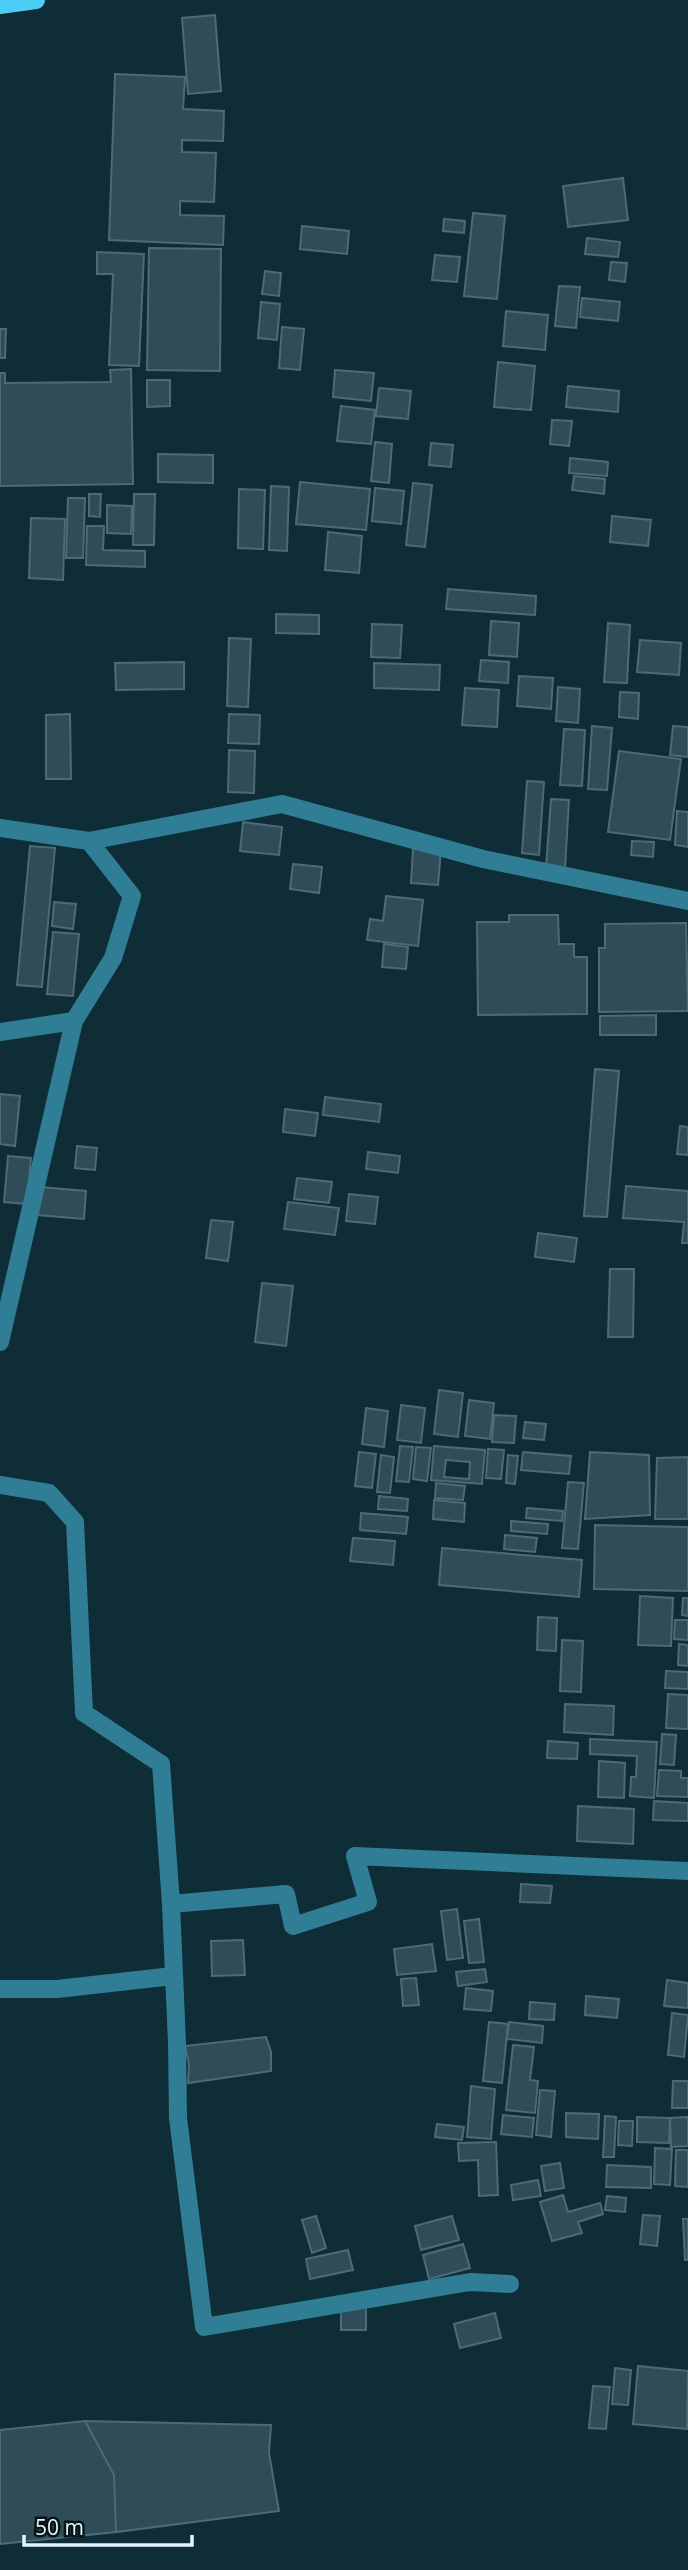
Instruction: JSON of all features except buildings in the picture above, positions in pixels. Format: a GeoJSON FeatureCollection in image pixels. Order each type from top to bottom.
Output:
{"type":"FeatureCollection","features":[{"type":"Feature","properties":{"kind":"main road"},"geometry":{"type":"LineString","coordinates":[[0,5],[36,0]]}},
{"type":"Feature","properties":{"kind":"street"},"geometry":{"type":"LineString","coordinates":[[0,828],[89,841],[282,804],[483,859],[688,901]]}},
{"type":"Feature","properties":{"kind":"street"},"geometry":{"type":"LineString","coordinates":[[0,1342],[74,1021],[113,958],[132,896],[89,841]]}},
{"type":"Feature","properties":{"kind":"street"},"geometry":{"type":"LineString","coordinates":[[0,1032],[74,1021]]}},
{"type":"Feature","properties":{"kind":"street"},"geometry":{"type":"LineString","coordinates":[[0,1485],[49,1493],[75,1522],[83,1713],[160,1764],[171,1904],[178,2118],[204,2327],[470,2281],[510,2284]]}},
{"type":"Feature","properties":{"kind":"street"},"geometry":{"type":"LineString","coordinates":[[171,1904],[286,1894],[293,1926],[368,1902],[355,1856],[688,1871]]}},
{"type":"Feature","properties":{"kind":"street"},"geometry":{"type":"LineString","coordinates":[[0,1989],[57,1989],[173,1976]]}}]}
